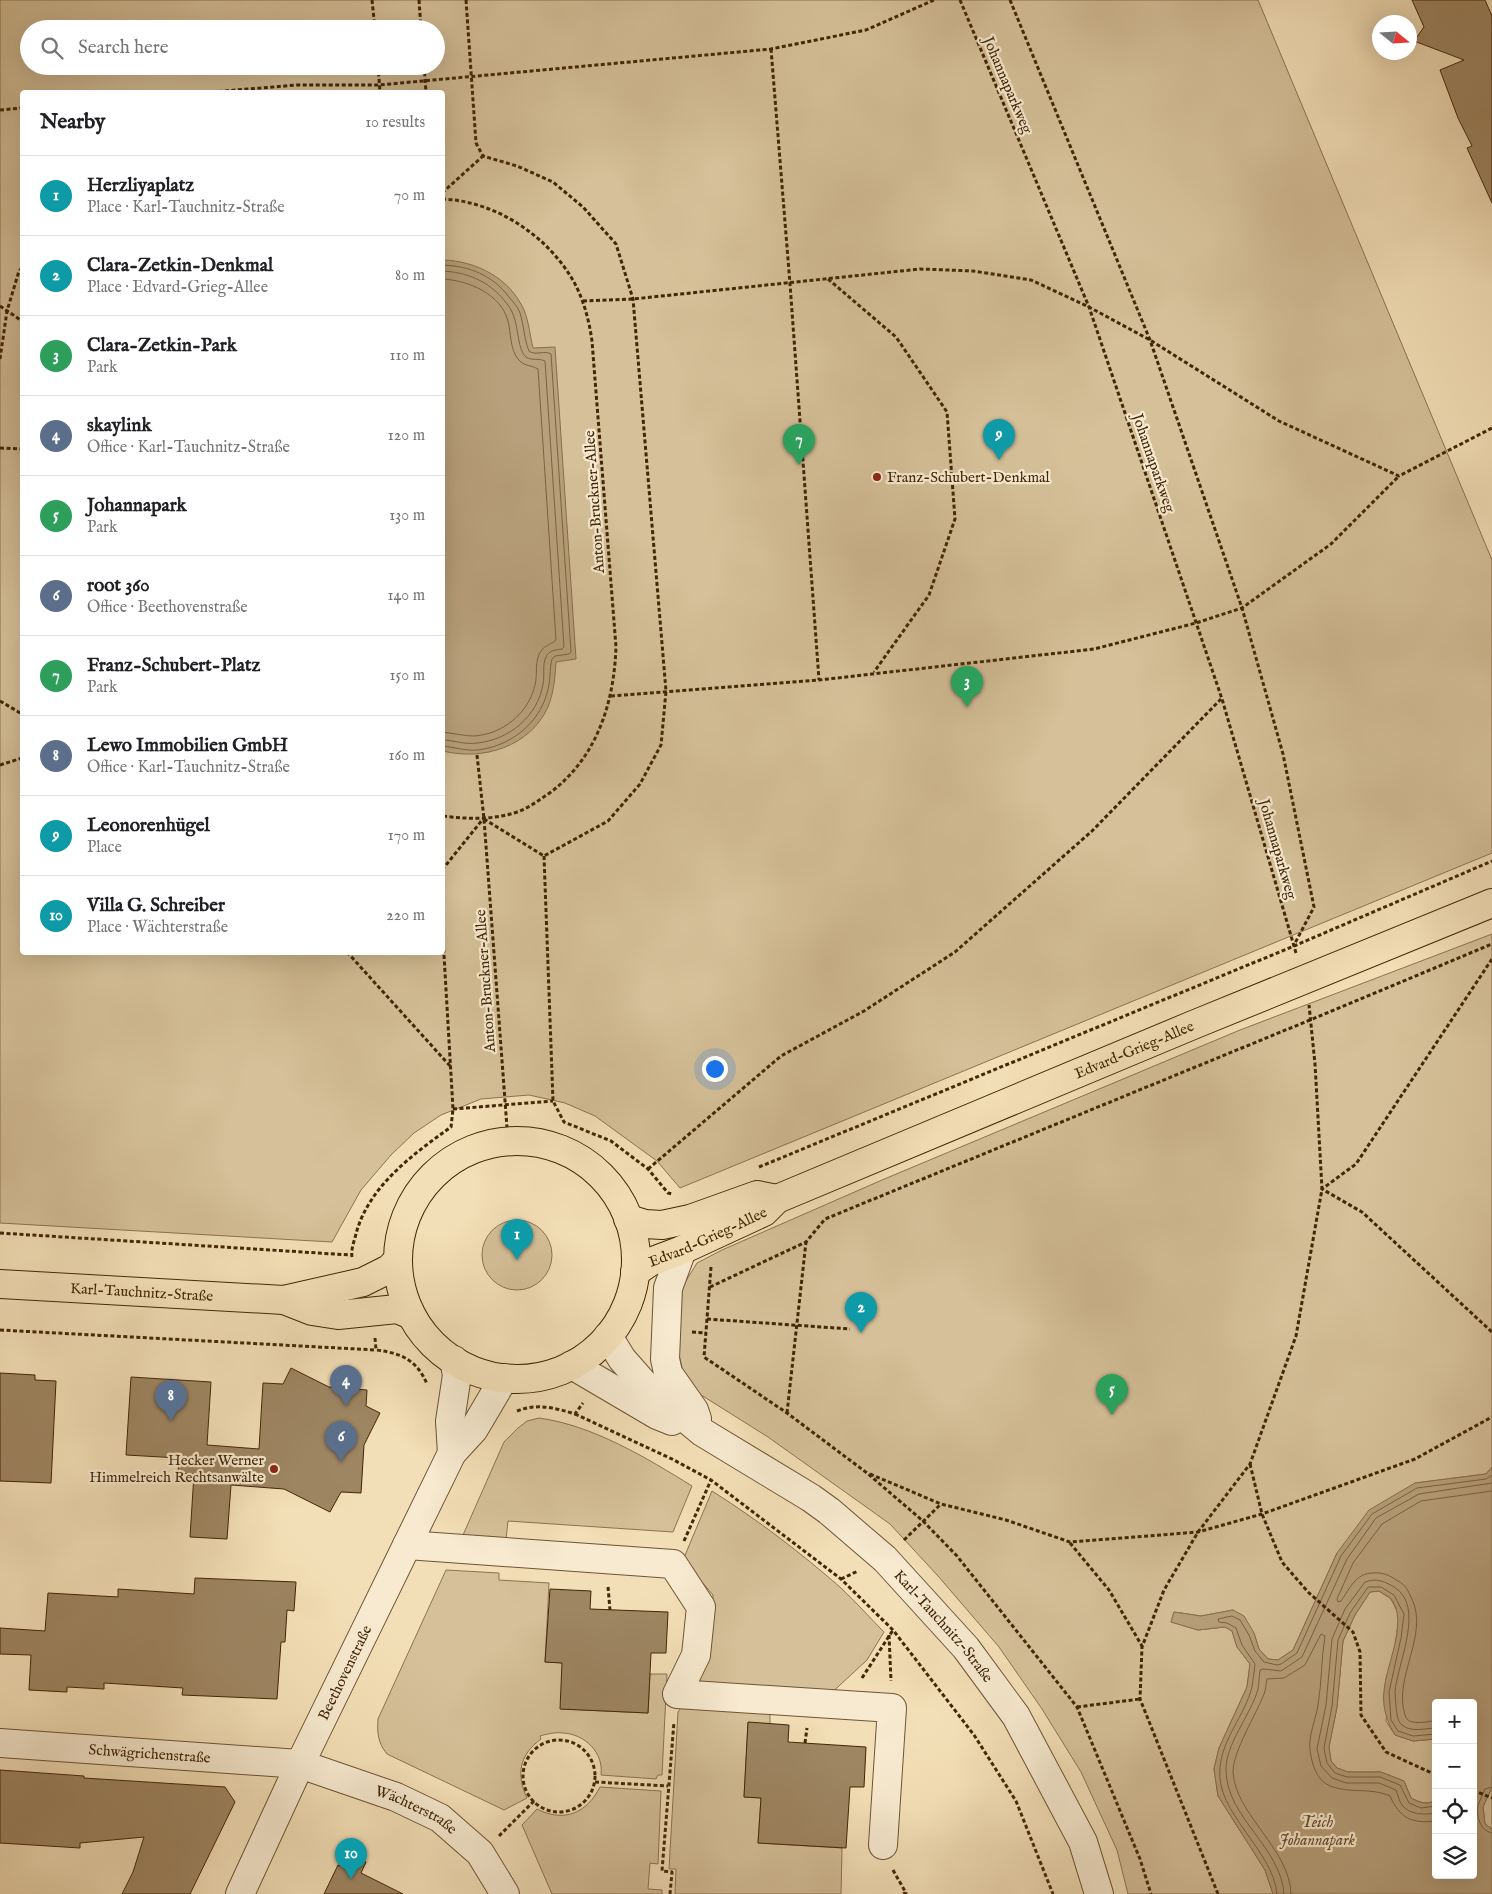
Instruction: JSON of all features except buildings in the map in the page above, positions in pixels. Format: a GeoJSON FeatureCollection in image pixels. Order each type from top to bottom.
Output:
{"type":"FeatureCollection","features":[{"type":"Feature","properties":{"kind":"main road","name":"Edvard-Grieg-Allee"},"geometry":{"type":"LineString","coordinates":[[635,1272],[650,1262],[682,1250],[764,1212],[777,1199],[1492,903]]}},
{"type":"Feature","properties":{"kind":"main road"},"geometry":{"type":"LineString","coordinates":[[508,1141],[530,1141],[552,1146],[574,1155],[593,1168],[609,1185],[622,1204],[628,1218],[635,1249],[635,1272],[630,1295],[621,1316],[608,1336],[592,1352],[572,1365],[550,1374],[535,1377],[504,1378],[481,1374],[440,1351],[424,1335],[411,1315],[403,1294],[398,1270],[403,1224],[412,1203],[426,1183],[442,1167],[462,1154],[483,1146],[508,1141]]}},
{"type":"Feature","properties":{"kind":"main road","name":"Edvard-Grieg-Allee"},"geometry":{"type":"LineString","coordinates":[[628,1218],[645,1224],[662,1225],[690,1219],[757,1195],[777,1199]]}},
{"type":"Feature","properties":{"kind":"main road","name":"Karl-Tauchnitz-Straße"},"geometry":{"type":"LineString","coordinates":[[0,1284],[284,1300],[363,1282],[389,1269],[398,1260]]}},
{"type":"Feature","properties":{"kind":"main road","name":"Karl-Tauchnitz-Straße"},"geometry":{"type":"LineString","coordinates":[[284,1300],[312,1311],[338,1315],[397,1309],[411,1315]]}},
{"type":"Feature","properties":{"kind":"street"},"geometry":{"type":"LineString","coordinates":[[682,1250],[668,1288],[664,1359],[668,1372],[694,1410],[702,1432]]}},
{"type":"Feature","properties":{"kind":"street","name":"Karl-Tauchnitz-Straße"},"geometry":{"type":"LineString","coordinates":[[608,1336],[622,1359],[644,1384],[702,1432],[799,1490],[829,1511],[885,1559],[966,1648],[1016,1716],[1083,1842],[1099,1894]]}},
{"type":"Feature","properties":{"kind":"street","name":"Beethovenstraße"},"geometry":{"type":"LineString","coordinates":[[452,1453],[450,1421],[457,1375],[454,1360]]}},
{"type":"Feature","properties":{"kind":"street","name":"Karl-Tauchnitz-Straße"},"geometry":{"type":"LineString","coordinates":[[572,1365],[657,1416],[702,1432]]}},
{"type":"Feature","properties":{"kind":"street","name":"Beethovenstraße"},"geometry":{"type":"LineString","coordinates":[[240,1894],[300,1764],[452,1453],[474,1429],[504,1378]]}},
{"type":"Feature","properties":{"kind":"street"},"geometry":{"type":"LineString","coordinates":[[407,1545],[673,1564],[701,1607],[696,1654],[676,1694],[892,1708],[883,1845]]}},
{"type":"Feature","properties":{"kind":"street","name":"Schwägrichenstraße"},"geometry":{"type":"LineString","coordinates":[[0,1743],[300,1764]]}},
{"type":"Feature","properties":{"kind":"street","name":"Wächterstraße"},"geometry":{"type":"LineString","coordinates":[[300,1764],[396,1797],[440,1818],[480,1853],[505,1894]]}},
{"type":"Feature","properties":{"kind":"path"},"geometry":{"type":"LineString","coordinates":[[372,0],[374,20]]}},
{"type":"Feature","properties":{"kind":"path"},"geometry":{"type":"LineString","coordinates":[[419,0],[420,20]]}},
{"type":"Feature","properties":{"kind":"path"},"geometry":{"type":"LineString","coordinates":[[466,0],[476,142],[483,156],[517,166],[554,182],[583,207],[616,244],[633,299],[666,691],[662,745],[640,784],[608,821],[544,856]]}},
{"type":"Feature","properties":{"kind":"path"},"geometry":{"type":"LineString","coordinates":[[236,90],[297,85],[379,86],[770,49],[866,30],[934,0]]}},
{"type":"Feature","properties":{"kind":"path","name":"Johannaparkweg"},"geometry":{"type":"LineString","coordinates":[[960,0],[1089,307],[1222,698],[1310,1007],[1322,1189],[1296,1336],[1250,1464],[1198,1532],[1164,1590],[1142,1646]]}},
{"type":"Feature","properties":{"kind":"path"},"geometry":{"type":"LineString","coordinates":[[1010,0],[1150,340],[1242,608],[1283,754],[1314,907],[1294,946]]}},
{"type":"Feature","properties":{"kind":"path"},"geometry":{"type":"LineString","coordinates":[[770,49],[790,284],[819,680]]}},
{"type":"Feature","properties":{"kind":"path"},"geometry":{"type":"LineString","coordinates":[[378,75],[380,90]]}},
{"type":"Feature","properties":{"kind":"path"},"geometry":{"type":"LineString","coordinates":[[425,75],[426,90]]}},
{"type":"Feature","properties":{"kind":"path"},"geometry":{"type":"LineString","coordinates":[[0,110],[20,108]]}},
{"type":"Feature","properties":{"kind":"path"},"geometry":{"type":"LineString","coordinates":[[445,190],[483,156]]}},
{"type":"Feature","properties":{"kind":"path","name":"Anton-Bruckner-Allee"},"geometry":{"type":"LineString","coordinates":[[445,199],[477,204],[502,215],[529,232],[557,257],[583,301],[592,341],[615,631],[615,663],[611,696],[594,742],[563,782],[524,809],[505,815],[484,819],[445,816]]}},
{"type":"Feature","properties":{"kind":"path"},"geometry":{"type":"LineString","coordinates":[[583,301],[633,299],[920,269],[973,271],[1031,280],[1089,307],[1150,340],[1279,421],[1399,476]]}},
{"type":"Feature","properties":{"kind":"path"},"geometry":{"type":"LineString","coordinates":[[0,359],[7,312],[20,270]]}},
{"type":"Feature","properties":{"kind":"path"},"geometry":{"type":"LineString","coordinates":[[828,279],[896,337],[948,412],[955,519],[929,595],[873,672]]}},
{"type":"Feature","properties":{"kind":"path"},"geometry":{"type":"LineString","coordinates":[[0,306],[20,320]]}},
{"type":"Feature","properties":{"kind":"path"},"geometry":{"type":"LineString","coordinates":[[611,696],[819,680],[873,672],[1094,649],[1196,623],[1242,608],[1331,544],[1399,476],[1492,428]]}},
{"type":"Feature","properties":{"kind":"path"},"geometry":{"type":"LineString","coordinates":[[0,448],[20,449]]}},
{"type":"Feature","properties":{"kind":"path"},"geometry":{"type":"LineString","coordinates":[[648,1169],[781,1056],[864,1011],[955,952],[1092,831],[1222,698]]}},
{"type":"Feature","properties":{"kind":"path"},"geometry":{"type":"LineString","coordinates":[[0,701],[20,713]]}},
{"type":"Feature","properties":{"kind":"path"},"geometry":{"type":"LineString","coordinates":[[445,866],[484,819],[477,755]]}},
{"type":"Feature","properties":{"kind":"path"},"geometry":{"type":"LineString","coordinates":[[0,765],[20,759]]}},
{"type":"Feature","properties":{"kind":"path"},"geometry":{"type":"LineString","coordinates":[[484,819],[544,856]]}},
{"type":"Feature","properties":{"kind":"path","name":"Anton-Bruckner-Allee"},"geometry":{"type":"LineString","coordinates":[[484,819],[508,1141]]}},
{"type":"Feature","properties":{"kind":"path"},"geometry":{"type":"LineString","coordinates":[[544,856],[553,1101],[564,1122],[610,1141],[648,1169],[668,1193],[675,1194]]}},
{"type":"Feature","properties":{"kind":"path"},"geometry":{"type":"LineString","coordinates":[[752,1170],[1294,946],[1492,861]]}},
{"type":"Feature","properties":{"kind":"path"},"geometry":{"type":"LineString","coordinates":[[710,1287],[806,1242],[825,1219],[1492,944]]}},
{"type":"Feature","properties":{"kind":"path"},"geometry":{"type":"LineString","coordinates":[[350,955],[451,1067]]}},
{"type":"Feature","properties":{"kind":"path"},"geometry":{"type":"LineString","coordinates":[[0,1233],[351,1255],[358,1223],[385,1180],[423,1147],[451,1127],[453,1109],[444,955]]}},
{"type":"Feature","properties":{"kind":"path"},"geometry":{"type":"LineString","coordinates":[[1492,959],[1356,1164],[1322,1189],[1362,1212],[1492,1332]]}},
{"type":"Feature","properties":{"kind":"path"},"geometry":{"type":"LineString","coordinates":[[453,1109],[553,1101]]}},
{"type":"Feature","properties":{"kind":"path"},"geometry":{"type":"LineString","coordinates":[[787,1413],[806,1242]]}},
{"type":"Feature","properties":{"kind":"path"},"geometry":{"type":"LineString","coordinates":[[712,1261],[704,1357],[787,1413],[867,1473],[923,1521],[957,1556],[1077,1707],[1140,1859],[1151,1894]]}},
{"type":"Feature","properties":{"kind":"path"},"geometry":{"type":"LineString","coordinates":[[707,1319],[850,1329]]}},
{"type":"Feature","properties":{"kind":"path"},"geometry":{"type":"LineString","coordinates":[[0,1330],[392,1352],[410,1360],[422,1372],[429,1389]]}},
{"type":"Feature","properties":{"kind":"path"},"geometry":{"type":"LineString","coordinates":[[374,1335],[376,1350]]}},
{"type":"Feature","properties":{"kind":"path"},"geometry":{"type":"LineString","coordinates":[[575,1414],[584,1401]]}},
{"type":"Feature","properties":{"kind":"path"},"geometry":{"type":"LineString","coordinates":[[512,1414],[519,1410],[542,1407],[557,1408],[575,1414],[672,1458],[711,1480],[841,1579],[893,1630],[974,1735],[1016,1801],[1053,1894]]}},
{"type":"Feature","properties":{"kind":"path"},"geometry":{"type":"LineString","coordinates":[[867,1473],[941,1504],[1006,1520],[1070,1542],[1198,1532],[1262,1514],[1415,1458],[1492,1417]]}},
{"type":"Feature","properties":{"kind":"path"},"geometry":{"type":"LineString","coordinates":[[1250,1464],[1262,1514],[1282,1562],[1308,1592],[1353,1632],[1360,1652],[1362,1715],[1386,1752],[1432,1772]]}},
{"type":"Feature","properties":{"kind":"path"},"geometry":{"type":"LineString","coordinates":[[673,1564],[711,1480]]}},
{"type":"Feature","properties":{"kind":"path"},"geometry":{"type":"LineString","coordinates":[[885,1559],[941,1504]]}},
{"type":"Feature","properties":{"kind":"path"},"geometry":{"type":"LineString","coordinates":[[1070,1542],[1109,1590],[1142,1646],[1140,1699],[1218,1894]]}},
{"type":"Feature","properties":{"kind":"path"},"geometry":{"type":"LineString","coordinates":[[838,1704],[863,1677],[893,1630]]}},
{"type":"Feature","properties":{"kind":"path"},"geometry":{"type":"LineString","coordinates":[[889,1634],[892,1708]]}},
{"type":"Feature","properties":{"kind":"path"},"geometry":{"type":"LineString","coordinates":[[670,1894],[672,1872],[662,1871],[676,1694]]}},
{"type":"Feature","properties":{"kind":"path"},"geometry":{"type":"LineString","coordinates":[[1077,1707],[1140,1699]]}},
{"type":"Feature","properties":{"kind":"path"},"geometry":{"type":"LineString","coordinates":[[548,1741],[573,1742],[583,1748],[591,1758],[595,1770],[595,1782],[584,1802],[576,1808],[554,1811],[543,1808],[534,1801],[527,1791],[524,1780],[524,1767],[529,1756],[548,1741]]}},
{"type":"Feature","properties":{"kind":"path"},"geometry":{"type":"LineString","coordinates":[[595,1782],[668,1786]]}},
{"type":"Feature","properties":{"kind":"path"},"geometry":{"type":"LineString","coordinates":[[1477,1792],[1492,1798]]}},
{"type":"Feature","properties":{"kind":"path"},"geometry":{"type":"LineString","coordinates":[[480,1853],[534,1801]]}},
{"type":"Feature","properties":{"kind":"shaded area"},"geometry":{"type":"Polygon","coordinates":[[[0,0],[1258,0],[1492,560],[1492,853],[680,1188],[657,1161],[595,1116],[565,1103],[529,1095],[481,1099],[441,1115],[414,1133],[391,1155],[361,1190],[332,1242],[0,1223],[0,0]]]}},
{"type":"Feature","properties":{"kind":"shaded area"},"geometry":{"type":"Polygon","coordinates":[[[1492,934],[1492,1467],[1486,1474],[1415,1483],[1337,1553],[1293,1650],[1278,1660],[1268,1659],[1259,1649],[1254,1633],[1233,1610],[1201,1616],[1174,1612],[1171,1622],[1198,1630],[1225,1627],[1232,1631],[1237,1647],[1250,1664],[1247,1687],[1219,1748],[1214,1769],[1218,1796],[1265,1870],[1273,1894],[1128,1894],[1117,1850],[1081,1772],[1042,1709],[999,1647],[890,1524],[768,1437],[698,1393],[684,1376],[678,1350],[681,1289],[697,1263],[722,1250],[882,1180],[1240,1030],[1492,934]]]}},
{"type":"Feature","properties":{"kind":"shaded area"},"geometry":{"type":"Polygon","coordinates":[[[517,1220],[530,1223],[542,1230],[549,1242],[552,1255],[549,1268],[542,1280],[530,1287],[517,1290],[504,1287],[492,1280],[485,1268],[482,1255],[485,1242],[492,1230],[504,1223],[517,1220]]]}},
{"type":"Feature","properties":{"kind":"shaded area"},"geometry":{"type":"Polygon","coordinates":[[[539,1418],[559,1422],[599,1435],[638,1454],[692,1486],[673,1532],[508,1521],[506,1539],[468,1538],[463,1535],[504,1442],[527,1421],[539,1418]]]}},
{"type":"Feature","properties":{"kind":"shaded area"},"geometry":{"type":"Polygon","coordinates":[[[712,1491],[779,1537],[810,1562],[841,1588],[884,1632],[867,1660],[826,1698],[689,1687],[712,1617],[713,1595],[683,1560],[712,1491]]]}},
{"type":"Feature","properties":{"kind":"shaded area"},"geometry":{"type":"Polygon","coordinates":[[[446,1570],[499,1573],[499,1580],[549,1583],[545,1662],[563,1663],[561,1709],[648,1713],[650,1674],[667,1674],[662,1775],[658,1775],[656,1779],[601,1775],[601,1767],[596,1752],[585,1741],[571,1734],[548,1734],[540,1736],[541,1739],[524,1759],[521,1781],[527,1798],[504,1810],[387,1754],[379,1738],[378,1719],[446,1570]]]}},
{"type":"Feature","properties":{"kind":"shaded area"},"geometry":{"type":"Polygon","coordinates":[[[1379,1591],[1391,1599],[1399,1615],[1386,1721],[1395,1735],[1413,1741],[1432,1739],[1432,1802],[1429,1803],[1411,1798],[1404,1781],[1381,1772],[1348,1772],[1337,1768],[1331,1761],[1329,1747],[1337,1707],[1343,1641],[1355,1615],[1370,1592],[1379,1591]]]}},
{"type":"Feature","properties":{"kind":"shaded area"},"geometry":{"type":"Polygon","coordinates":[[[684,1703],[770,1709],[770,1724],[748,1723],[744,1797],[761,1798],[758,1843],[842,1848],[841,1894],[675,1894],[676,1869],[669,1869],[678,1712],[684,1703]]]}},
{"type":"Feature","properties":{"kind":"shaded area"},"geometry":{"type":"Polygon","coordinates":[[[600,1787],[661,1791],[658,1864],[650,1863],[648,1889],[662,1890],[662,1894],[552,1894],[522,1825],[537,1809],[556,1815],[574,1813],[595,1796],[600,1787]]]}},
{"type":"Feature","properties":{"kind":"shaded area"},"geometry":{"type":"Polygon","coordinates":[[[1492,1787],[1492,1829],[1485,1824],[1483,1807],[1492,1787]]]}},
{"type":"Feature","properties":{"kind":"water"},"geometry":{"type":"Polygon","coordinates":[[[445,260],[468,264],[491,273],[501,280],[518,299],[524,310],[533,348],[555,347],[576,659],[556,662],[555,679],[548,707],[540,721],[529,732],[503,748],[489,752],[458,754],[445,751],[445,260]]]}},
{"type":"Feature","properties":{"kind":"water","name":"Teich Johannapark"},"geometry":{"type":"Polygon","coordinates":[[[1492,1467],[1492,1787],[1483,1807],[1485,1824],[1492,1829],[1492,1894],[1273,1894],[1265,1870],[1218,1796],[1214,1769],[1219,1748],[1247,1687],[1250,1664],[1237,1647],[1232,1631],[1225,1627],[1198,1630],[1171,1622],[1174,1612],[1201,1616],[1233,1610],[1244,1616],[1254,1633],[1259,1649],[1268,1659],[1278,1660],[1293,1650],[1337,1553],[1369,1510],[1415,1483],[1486,1474],[1492,1467]],[[1379,1591],[1370,1592],[1355,1615],[1343,1641],[1337,1707],[1329,1747],[1331,1761],[1337,1768],[1348,1772],[1381,1772],[1404,1781],[1411,1798],[1420,1802],[1432,1802],[1432,1879],[1477,1879],[1477,1699],[1432,1699],[1432,1739],[1413,1741],[1395,1735],[1386,1714],[1384,1703],[1386,1681],[1395,1644],[1398,1620],[1396,1609],[1388,1596],[1379,1591]]]}},
{"type":"Feature","properties":{"kind":"place","name":"Leonorenhügel"},"geometry":{"type":"Point","coordinates":[999,460]}},
{"type":"Feature","properties":{"kind":"place","name":"Franz-Schubert-Platz"},"geometry":{"type":"Point","coordinates":[799,465]}},
{"type":"Feature","properties":{"kind":"place","name":"Franz-Schubert-Denkmal"},"geometry":{"type":"Point","coordinates":[877,477]}},
{"type":"Feature","properties":{"kind":"place","name":"Clara-Zetkin-Park"},"geometry":{"type":"Point","coordinates":[967,707]}},
{"type":"Feature","properties":{"kind":"place","name":"Herzliyaplatz"},"geometry":{"type":"Point","coordinates":[517,1260]}},
{"type":"Feature","properties":{"kind":"place","name":"Clara-Zetkin-Denkmal"},"geometry":{"type":"Point","coordinates":[861,1333]}},
{"type":"Feature","properties":{"kind":"place","name":"skaylink"},"geometry":{"type":"Point","coordinates":[346,1406]}},
{"type":"Feature","properties":{"kind":"place","name":"Johannapark"},"geometry":{"type":"Point","coordinates":[1112,1415]}},
{"type":"Feature","properties":{"kind":"place","name":"Lewo Immobilien GmbH"},"geometry":{"type":"Point","coordinates":[171,1421]}},
{"type":"Feature","properties":{"kind":"place","name":"root 360"},"geometry":{"type":"Point","coordinates":[341,1462]}},
{"type":"Feature","properties":{"kind":"place","name":"Hecker Werner Himmelreich Rechtsanwälte"},"geometry":{"type":"Point","coordinates":[274,1469]}},
{"type":"Feature","properties":{"kind":"place","name":"Villa G. Schreiber"},"geometry":{"type":"Point","coordinates":[351,1879]}}]}
